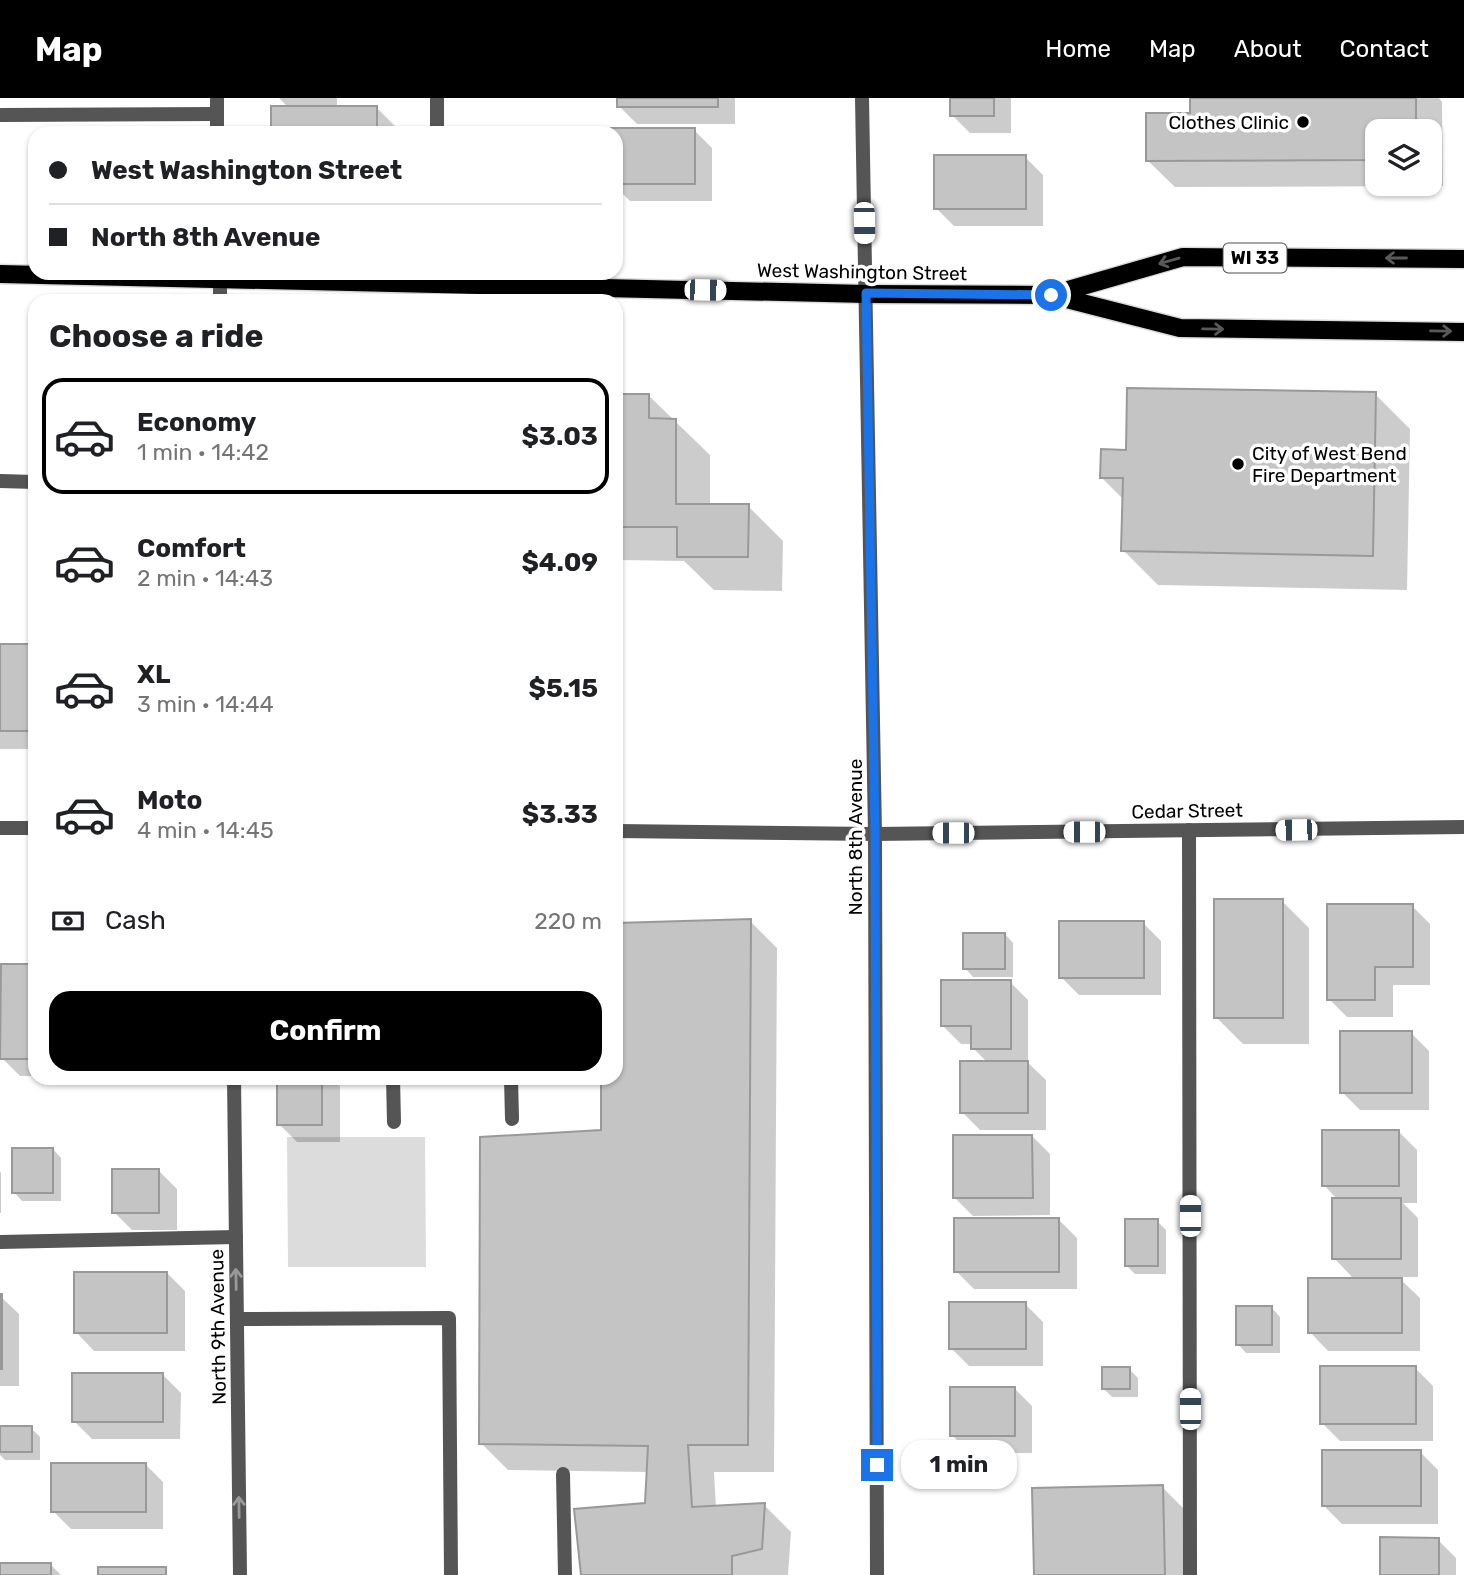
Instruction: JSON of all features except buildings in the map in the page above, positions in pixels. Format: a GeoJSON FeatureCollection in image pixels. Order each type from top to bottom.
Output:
{"type":"FeatureCollection","features":[{"type":"Feature","properties":{"kind":"main road","name":"West Washington Street"},"geometry":{"type":"LineString","coordinates":[[1051,295],[1183,257],[1464,259]]}},
{"type":"Feature","properties":{"kind":"main road","name":"West Washington Street"},"geometry":{"type":"LineString","coordinates":[[0,274],[28,274]]}},
{"type":"Feature","properties":{"kind":"main road","name":"West Washington Street"},"geometry":{"type":"LineString","coordinates":[[494,280],[866,293],[1051,295],[1180,328],[1464,332]]}},
{"type":"Feature","properties":{"kind":"street"},"geometry":{"type":"LineString","coordinates":[[217,98],[218,126]]}},
{"type":"Feature","properties":{"kind":"street"},"geometry":{"type":"LineString","coordinates":[[437,126],[438,98]]}},
{"type":"Feature","properties":{"kind":"street","name":"North 8th Avenue"},"geometry":{"type":"LineString","coordinates":[[862,98],[875,834],[877,1575]]}},
{"type":"Feature","properties":{"kind":"street"},"geometry":{"type":"LineString","coordinates":[[0,115],[217,114]]}},
{"type":"Feature","properties":{"kind":"street"},"geometry":{"type":"LineString","coordinates":[[0,481],[28,482]]}},
{"type":"Feature","properties":{"kind":"street","name":"Cedar Street"},"geometry":{"type":"LineString","coordinates":[[623,831],[875,834],[1464,827]]}},
{"type":"Feature","properties":{"kind":"street"},"geometry":{"type":"LineString","coordinates":[[0,828],[28,828]]}},
{"type":"Feature","properties":{"kind":"street"},"geometry":{"type":"LineString","coordinates":[[1189,831],[1190,1575]]}},
{"type":"Feature","properties":{"kind":"street","name":"North 9th Avenue"},"geometry":{"type":"LineString","coordinates":[[234,1085],[240,1575]]}},
{"type":"Feature","properties":{"kind":"street"},"geometry":{"type":"LineString","coordinates":[[393,1085],[394,1122]]}},
{"type":"Feature","properties":{"kind":"street"},"geometry":{"type":"LineString","coordinates":[[511,1085],[512,1119]]}},
{"type":"Feature","properties":{"kind":"street"},"geometry":{"type":"LineString","coordinates":[[0,1242],[236,1237]]}},
{"type":"Feature","properties":{"kind":"street"},"geometry":{"type":"LineString","coordinates":[[237,1319],[449,1318],[450,1575]]}},
{"type":"Feature","properties":{"kind":"street"},"geometry":{"type":"LineString","coordinates":[[563,1474],[565,1575]]}},
{"type":"Feature","properties":{"kind":"shaded area"},"geometry":{"type":"Polygon","coordinates":[[[287,1137],[425,1137],[426,1267],[288,1267],[287,1137]]]}},
{"type":"Feature","properties":{"kind":"place","name":"Clothes Clinic"},"geometry":{"type":"Point","coordinates":[1303,122]}},
{"type":"Feature","properties":{"kind":"place","name":"City of West Bend Fire Department"},"geometry":{"type":"Point","coordinates":[1238,464]}},
{"type":"Feature","properties":{"kind":"route"},"geometry":{"type":"LineString","coordinates":[[877,1465],[875,834],[866,293],[1051,295]]}}]}
